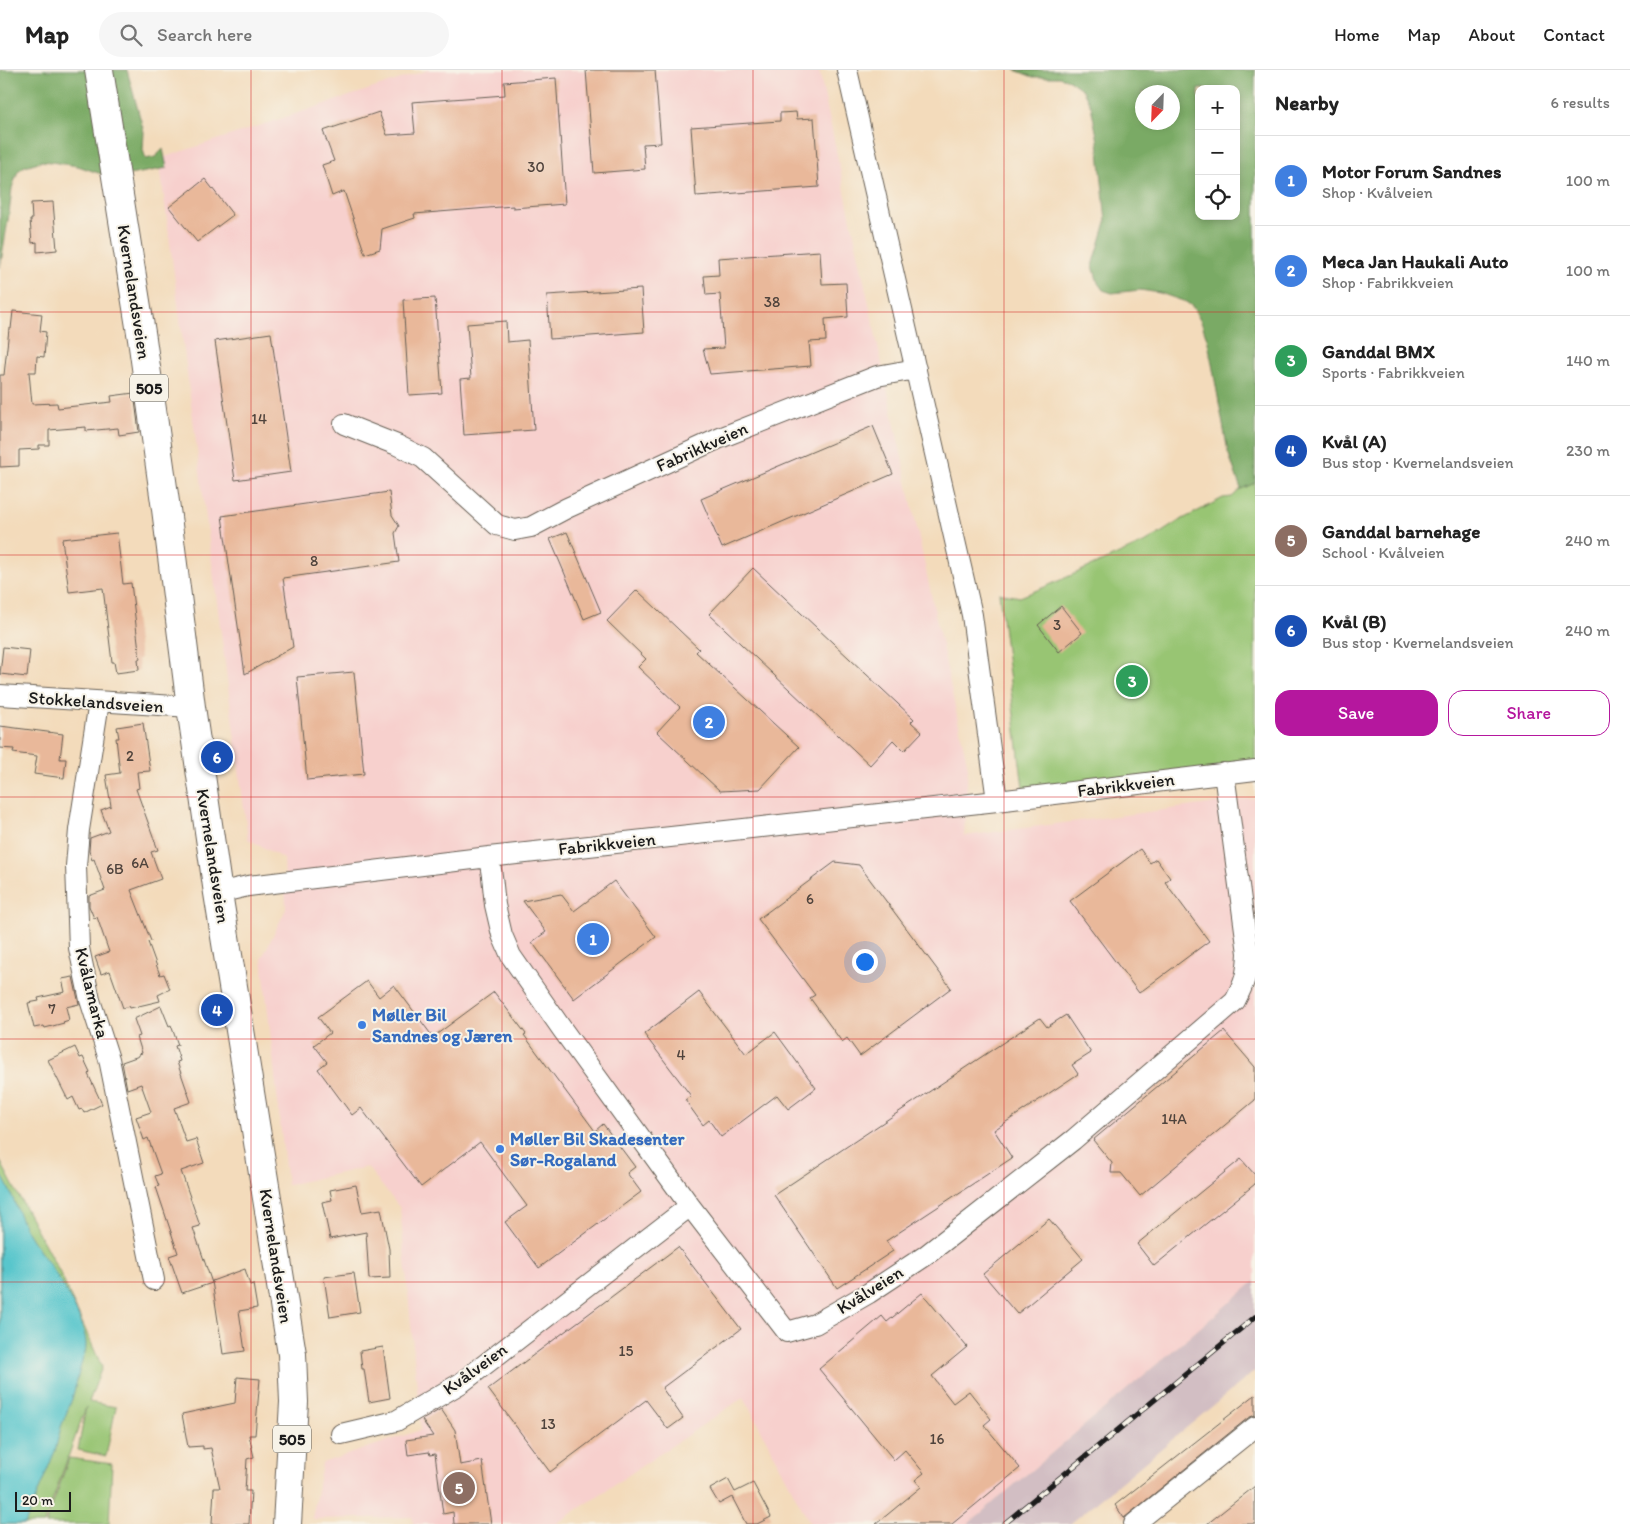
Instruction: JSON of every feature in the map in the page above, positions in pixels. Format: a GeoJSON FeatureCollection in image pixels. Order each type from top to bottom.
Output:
{"type":"FeatureCollection","features":[{"type":"Feature","properties":{"kind":"main road","name":"Kvernelandsveien"},"geometry":{"type":"LineString","coordinates":[[99,70],[161,472],[191,707],[218,893],[292,1354],[294,1402],[287,1524]]}},
{"type":"Feature","properties":{"kind":"street"},"geometry":{"type":"LineString","coordinates":[[847,70],[972,615],[997,801]]}},
{"type":"Feature","properties":{"kind":"street","name":"Fabrikkveien"},"geometry":{"type":"LineString","coordinates":[[344,424],[397,444],[423,458],[497,525],[515,530],[531,527],[567,508],[720,438],[877,376],[916,369]]}},
{"type":"Feature","properties":{"kind":"street","name":"Stokkelandsveien"},"geometry":{"type":"LineString","coordinates":[[0,695],[191,707]]}},
{"type":"Feature","properties":{"kind":"street","name":"Kvålamarka"},"geometry":{"type":"LineString","coordinates":[[99,702],[79,830],[76,866],[79,948],[90,1000],[109,1059],[154,1280]]}},
{"type":"Feature","properties":{"kind":"street","name":"Fabrikkveien"},"geometry":{"type":"LineString","coordinates":[[218,893],[248,886],[489,857],[997,801],[1255,770]]}},
{"type":"Feature","properties":{"kind":"street","name":"Kvålveien"},"geometry":{"type":"LineString","coordinates":[[489,857],[495,905],[502,935],[511,956],[690,1206],[788,1332],[815,1324],[869,1293],[925,1256],[1073,1140],[1235,1001],[1245,982],[1248,953],[1224,773]]}},
{"type":"Feature","properties":{"kind":"street","name":"Kvålveien"},"geometry":{"type":"LineString","coordinates":[[342,1434],[396,1421],[460,1383],[690,1206]]}},
{"type":"Feature","properties":{"kind":"street"},"geometry":{"type":"LineString","coordinates":[[1134,1524],[1255,1427]]}},
{"type":"Feature","properties":{"kind":"shaded area"},"geometry":{"type":"Polygon","coordinates":[[[428,70],[819,70],[968,767],[964,836],[1255,798],[1255,1281],[968,1524],[810,1524],[744,1397],[556,1524],[413,1524],[412,1517],[312,1519],[322,1463],[421,1430],[400,1208],[367,1167],[287,1185],[262,958],[286,909],[284,859],[248,839],[159,159],[428,70]]]}},
{"type":"Feature","properties":{"kind":"shaded area"},"geometry":{"type":"Polygon","coordinates":[[[1255,1281],[1255,1371],[1070,1524],[968,1524],[1255,1281]]]}},
{"type":"Feature","properties":{"kind":"green space"},"geometry":{"type":"Polygon","coordinates":[[[0,70],[127,70],[144,132],[143,150],[146,159],[155,157],[163,149],[167,168],[113,178],[78,166],[51,162],[42,161],[25,166],[18,171],[12,188],[0,268],[0,70]]]}},
{"type":"Feature","properties":{"kind":"green space"},"geometry":{"type":"Polygon","coordinates":[[[1015,70],[1255,70],[1255,483],[1241,489],[1228,452],[1208,342],[1202,324],[1193,307],[1186,302],[1160,293],[1140,290],[1112,293],[1103,290],[1098,283],[1093,266],[1106,222],[1098,141],[1091,106],[1083,90],[1069,80],[1060,77],[1033,77],[1015,70]]]}},
{"type":"Feature","properties":{"kind":"green space"},"geometry":{"type":"Polygon","coordinates":[[[1255,483],[1255,766],[1023,788],[999,593],[1020,597],[1047,586],[1148,541],[1179,521],[1223,498],[1232,497],[1241,489],[1255,483]]]}},
{"type":"Feature","properties":{"kind":"green space"},"geometry":{"type":"Polygon","coordinates":[[[0,1161],[60,1273],[102,1367],[89,1402],[116,1407],[106,1456],[78,1450],[86,1407],[44,1524],[0,1524],[0,1161]]]}},
{"type":"Feature","properties":{"kind":"green space"},"geometry":{"type":"Polygon","coordinates":[[[69,1458],[112,1464],[109,1524],[46,1524],[69,1458]]]}},
{"type":"Feature","properties":{"kind":"water"},"geometry":{"type":"Polygon","coordinates":[[[0,1173],[27,1232],[71,1300],[82,1326],[86,1349],[55,1451],[25,1524],[0,1524],[0,1173]]]}},
{"type":"Feature","properties":{"kind":"building"},"geometry":{"type":"Polygon","coordinates":[[[586,70],[655,70],[661,143],[643,144],[645,169],[594,173],[586,70]]]}},
{"type":"Feature","properties":{"kind":"building"},"geometry":{"type":"Polygon","coordinates":[[[556,78],[565,204],[414,214],[415,218],[382,229],[380,249],[365,254],[344,191],[332,196],[322,165],[334,161],[323,131],[379,112],[387,135],[415,133],[412,102],[505,95],[504,82],[556,78]]]}},
{"type":"Feature","properties":{"kind":"building"},"geometry":{"type":"Polygon","coordinates":[[[796,112],[797,119],[814,118],[819,187],[696,196],[691,127],[780,121],[780,113],[796,112]]]}},
{"type":"Feature","properties":{"kind":"building"},"geometry":{"type":"Polygon","coordinates":[[[205,179],[233,215],[197,242],[169,207],[205,179]]]}},
{"type":"Feature","properties":{"kind":"building"},"geometry":{"type":"Polygon","coordinates":[[[53,202],[57,250],[37,252],[37,242],[32,243],[31,203],[53,202]]]}},
{"type":"Feature","properties":{"kind":"building"},"geometry":{"type":"Polygon","coordinates":[[[820,251],[822,284],[846,283],[848,317],[825,319],[826,341],[809,342],[811,366],[710,374],[703,349],[724,348],[720,294],[706,295],[704,276],[719,275],[718,258],[820,251]]]}},
{"type":"Feature","properties":{"kind":"building"},"geometry":{"type":"Polygon","coordinates":[[[641,289],[644,332],[550,339],[547,295],[641,289]]]}},
{"type":"Feature","properties":{"kind":"building"},"geometry":{"type":"Polygon","coordinates":[[[435,298],[442,393],[409,395],[403,300],[435,298]]]}},
{"type":"Feature","properties":{"kind":"building"},"geometry":{"type":"Polygon","coordinates":[[[13,311],[42,314],[40,331],[46,332],[44,357],[37,356],[36,372],[29,372],[32,404],[57,403],[58,408],[112,402],[111,396],[134,393],[139,432],[119,435],[118,428],[86,431],[86,427],[49,430],[49,445],[39,445],[39,449],[19,450],[19,466],[0,467],[0,375],[4,375],[13,311]]]}},
{"type":"Feature","properties":{"kind":"building"},"geometry":{"type":"Polygon","coordinates":[[[506,321],[507,342],[528,340],[534,430],[464,435],[460,379],[471,378],[467,324],[506,321]]]}},
{"type":"Feature","properties":{"kind":"building"},"geometry":{"type":"Polygon","coordinates":[[[271,333],[291,472],[235,480],[215,341],[271,333]]]}},
{"type":"Feature","properties":{"kind":"building"},"geometry":{"type":"Polygon","coordinates":[[[873,426],[893,474],[722,548],[701,499],[873,426]]]}},
{"type":"Feature","properties":{"kind":"building"},"geometry":{"type":"Polygon","coordinates":[[[389,492],[392,515],[399,526],[395,533],[399,562],[283,578],[293,647],[245,674],[222,516],[389,492]]]}},
{"type":"Feature","properties":{"kind":"building"},"geometry":{"type":"Polygon","coordinates":[[[567,532],[601,612],[584,619],[550,539],[567,532]]]}},
{"type":"Feature","properties":{"kind":"building"},"geometry":{"type":"Polygon","coordinates":[[[117,533],[123,584],[131,583],[140,659],[138,659],[139,670],[116,673],[114,662],[112,662],[103,588],[69,592],[62,539],[117,533]]]}},
{"type":"Feature","properties":{"kind":"building"},"geometry":{"type":"Polygon","coordinates":[[[753,568],[914,719],[911,722],[922,732],[904,751],[893,740],[870,765],[709,614],[753,568]]]}},
{"type":"Feature","properties":{"kind":"building"},"geometry":{"type":"Polygon","coordinates":[[[637,590],[699,649],[696,652],[799,747],[760,789],[720,791],[657,732],[680,707],[638,667],[646,659],[607,621],[637,590]]]}},
{"type":"Feature","properties":{"kind":"building"},"geometry":{"type":"Polygon","coordinates":[[[1061,606],[1082,633],[1059,652],[1038,625],[1061,606]]]}},
{"type":"Feature","properties":{"kind":"building"},"geometry":{"type":"Polygon","coordinates":[[[3,647],[30,650],[27,677],[0,674],[3,647]]]}},
{"type":"Feature","properties":{"kind":"building"},"geometry":{"type":"Polygon","coordinates":[[[354,672],[364,774],[307,780],[297,677],[354,672]]]}},
{"type":"Feature","properties":{"kind":"building"},"geometry":{"type":"Polygon","coordinates":[[[143,723],[150,771],[137,772],[139,788],[136,789],[158,850],[151,852],[161,879],[131,890],[151,941],[148,942],[160,975],[164,974],[170,989],[158,995],[160,1001],[123,1008],[110,971],[101,974],[95,957],[109,952],[97,917],[94,918],[89,906],[89,896],[105,890],[94,859],[92,860],[89,851],[90,838],[109,831],[101,810],[111,806],[106,775],[120,773],[116,738],[119,738],[117,727],[143,723]]]}},
{"type":"Feature","properties":{"kind":"building"},"geometry":{"type":"Polygon","coordinates":[[[0,726],[63,734],[60,759],[66,759],[64,778],[34,774],[37,756],[13,753],[14,749],[0,748],[0,726]]]}},
{"type":"Feature","properties":{"kind":"building"},"geometry":{"type":"Polygon","coordinates":[[[1140,849],[1150,863],[1156,859],[1170,878],[1165,882],[1209,941],[1139,993],[1070,901],[1140,849]]]}},
{"type":"Feature","properties":{"kind":"building"},"geometry":{"type":"Polygon","coordinates":[[[835,862],[859,865],[951,988],[860,1056],[847,1038],[842,1042],[810,998],[815,995],[758,919],[835,862]]]}},
{"type":"Feature","properties":{"kind":"building"},"geometry":{"type":"Polygon","coordinates":[[[614,881],[656,937],[574,999],[532,942],[546,932],[523,901],[561,894],[574,911],[614,881]]]}},
{"type":"Feature","properties":{"kind":"building"},"geometry":{"type":"Polygon","coordinates":[[[73,977],[79,1004],[66,1007],[69,1020],[45,1028],[44,1026],[34,1028],[28,1003],[39,1001],[38,998],[65,992],[62,979],[73,977]]]}},
{"type":"Feature","properties":{"kind":"building"},"geometry":{"type":"Polygon","coordinates":[[[367,981],[379,997],[394,985],[433,1037],[494,992],[595,1131],[603,1124],[635,1167],[627,1173],[641,1192],[539,1268],[505,1222],[527,1206],[480,1142],[421,1187],[361,1108],[352,1115],[318,1069],[327,1062],[314,1045],[330,1033],[318,1017],[367,981]]]}},
{"type":"Feature","properties":{"kind":"building"},"geometry":{"type":"Polygon","coordinates":[[[699,992],[746,1054],[775,1032],[816,1088],[788,1109],[777,1095],[721,1137],[709,1120],[703,1125],[685,1100],[691,1096],[644,1034],[699,992]]]}},
{"type":"Feature","properties":{"kind":"building"},"geometry":{"type":"Polygon","coordinates":[[[161,1006],[169,1026],[171,1025],[178,1045],[175,1046],[180,1061],[177,1062],[191,1102],[174,1108],[186,1142],[196,1139],[204,1163],[181,1171],[200,1226],[193,1228],[212,1283],[182,1293],[169,1256],[178,1253],[156,1187],[159,1186],[155,1176],[161,1174],[148,1138],[144,1140],[136,1117],[151,1112],[141,1084],[127,1089],[122,1062],[139,1056],[142,1053],[137,1037],[140,1036],[134,1019],[161,1006]]]}},
{"type":"Feature","properties":{"kind":"building"},"geometry":{"type":"Polygon","coordinates":[[[1066,1015],[1091,1053],[1072,1065],[1078,1074],[994,1130],[1012,1158],[886,1241],[893,1251],[837,1288],[774,1195],[1040,1018],[1047,1027],[1066,1015]]]}},
{"type":"Feature","properties":{"kind":"building"},"geometry":{"type":"Polygon","coordinates":[[[1224,1031],[1255,1067],[1255,1100],[1140,1196],[1121,1173],[1111,1173],[1112,1163],[1093,1140],[1224,1031]]]}},
{"type":"Feature","properties":{"kind":"building"},"geometry":{"type":"Polygon","coordinates":[[[75,1047],[80,1058],[83,1057],[90,1072],[88,1074],[102,1104],[84,1113],[82,1109],[79,1110],[73,1097],[68,1100],[48,1060],[75,1047]]]}},
{"type":"Feature","properties":{"kind":"building"},"geometry":{"type":"Polygon","coordinates":[[[1241,1159],[1255,1175],[1255,1184],[1154,1266],[1137,1244],[1241,1159]]]}},
{"type":"Feature","properties":{"kind":"building"},"geometry":{"type":"Polygon","coordinates":[[[356,1185],[362,1212],[381,1209],[389,1249],[390,1278],[369,1279],[366,1232],[330,1239],[322,1202],[332,1200],[330,1190],[356,1185]]]}},
{"type":"Feature","properties":{"kind":"building"},"geometry":{"type":"Polygon","coordinates":[[[1049,1219],[1083,1259],[1017,1314],[983,1274],[1049,1219]]]}},
{"type":"Feature","properties":{"kind":"building"},"geometry":{"type":"Polygon","coordinates":[[[678,1247],[741,1329],[662,1388],[683,1418],[668,1429],[646,1400],[550,1472],[488,1389],[678,1247]]]}},
{"type":"Feature","properties":{"kind":"building"},"geometry":{"type":"Polygon","coordinates":[[[245,1269],[250,1285],[253,1284],[257,1308],[239,1311],[245,1351],[223,1354],[212,1281],[245,1269]]]}},
{"type":"Feature","properties":{"kind":"building"},"geometry":{"type":"Polygon","coordinates":[[[354,1273],[360,1312],[330,1317],[324,1277],[354,1273]]]}},
{"type":"Feature","properties":{"kind":"building"},"geometry":{"type":"Polygon","coordinates":[[[922,1293],[967,1347],[932,1376],[953,1403],[969,1391],[991,1419],[984,1425],[1020,1468],[952,1524],[876,1524],[921,1487],[915,1480],[924,1473],[905,1450],[894,1460],[819,1369],[882,1316],[887,1322],[922,1293]]]}},
{"type":"Feature","properties":{"kind":"building"},"geometry":{"type":"Polygon","coordinates":[[[383,1347],[390,1398],[369,1402],[360,1351],[383,1347]]]}},
{"type":"Feature","properties":{"kind":"building"},"geometry":{"type":"Polygon","coordinates":[[[237,1377],[260,1379],[255,1435],[249,1435],[254,1457],[247,1459],[245,1491],[251,1491],[249,1524],[212,1524],[214,1488],[220,1488],[211,1448],[203,1449],[203,1446],[188,1447],[182,1414],[235,1403],[237,1377]]]}},
{"type":"Feature","properties":{"kind":"building"},"geometry":{"type":"Polygon","coordinates":[[[1255,1395],[1255,1415],[1248,1418],[1124,1518],[1115,1505],[1255,1395]]]}},
{"type":"Feature","properties":{"kind":"building"},"geometry":{"type":"Polygon","coordinates":[[[441,1409],[455,1430],[460,1465],[482,1461],[491,1524],[454,1524],[453,1512],[443,1514],[435,1454],[430,1455],[429,1452],[408,1455],[406,1440],[433,1436],[422,1420],[441,1409]]]}},
{"type":"Feature","properties":{"kind":"building"},"geometry":{"type":"Polygon","coordinates":[[[728,1479],[735,1492],[753,1483],[771,1517],[757,1524],[746,1524],[732,1497],[719,1504],[710,1489],[728,1479]]]}},
{"type":"Feature","properties":{"kind":"building"},"geometry":{"type":"Polygon","coordinates":[[[1255,1486],[1255,1524],[1207,1524],[1255,1486]]]}},
{"type":"Feature","properties":{"kind":"railway"},"geometry":{"type":"LineString","coordinates":[[1004,1524],[1255,1317]]}},
{"type":"Feature","properties":{"kind":"place","name":"Ganddal BMX"},"geometry":{"type":"Point","coordinates":[1132,681]}},
{"type":"Feature","properties":{"kind":"place","name":"Meca Jan Haukali Auto"},"geometry":{"type":"Point","coordinates":[709,722]}},
{"type":"Feature","properties":{"kind":"place","name":"Kvål (B)"},"geometry":{"type":"Point","coordinates":[217,757]}},
{"type":"Feature","properties":{"kind":"place","name":"Motor Forum Sandnes"},"geometry":{"type":"Point","coordinates":[593,939]}},
{"type":"Feature","properties":{"kind":"place","name":"Kvål (A)"},"geometry":{"type":"Point","coordinates":[217,1010]}},
{"type":"Feature","properties":{"kind":"place","name":"Møller Bil Sandnes og Jæren"},"geometry":{"type":"Point","coordinates":[362,1025]}},
{"type":"Feature","properties":{"kind":"place","name":"Møller Bil Skadesenter Sør-Rogaland"},"geometry":{"type":"Point","coordinates":[500,1149]}},
{"type":"Feature","properties":{"kind":"place","name":"Ganddal barnehage"},"geometry":{"type":"Point","coordinates":[459,1488]}}]}
